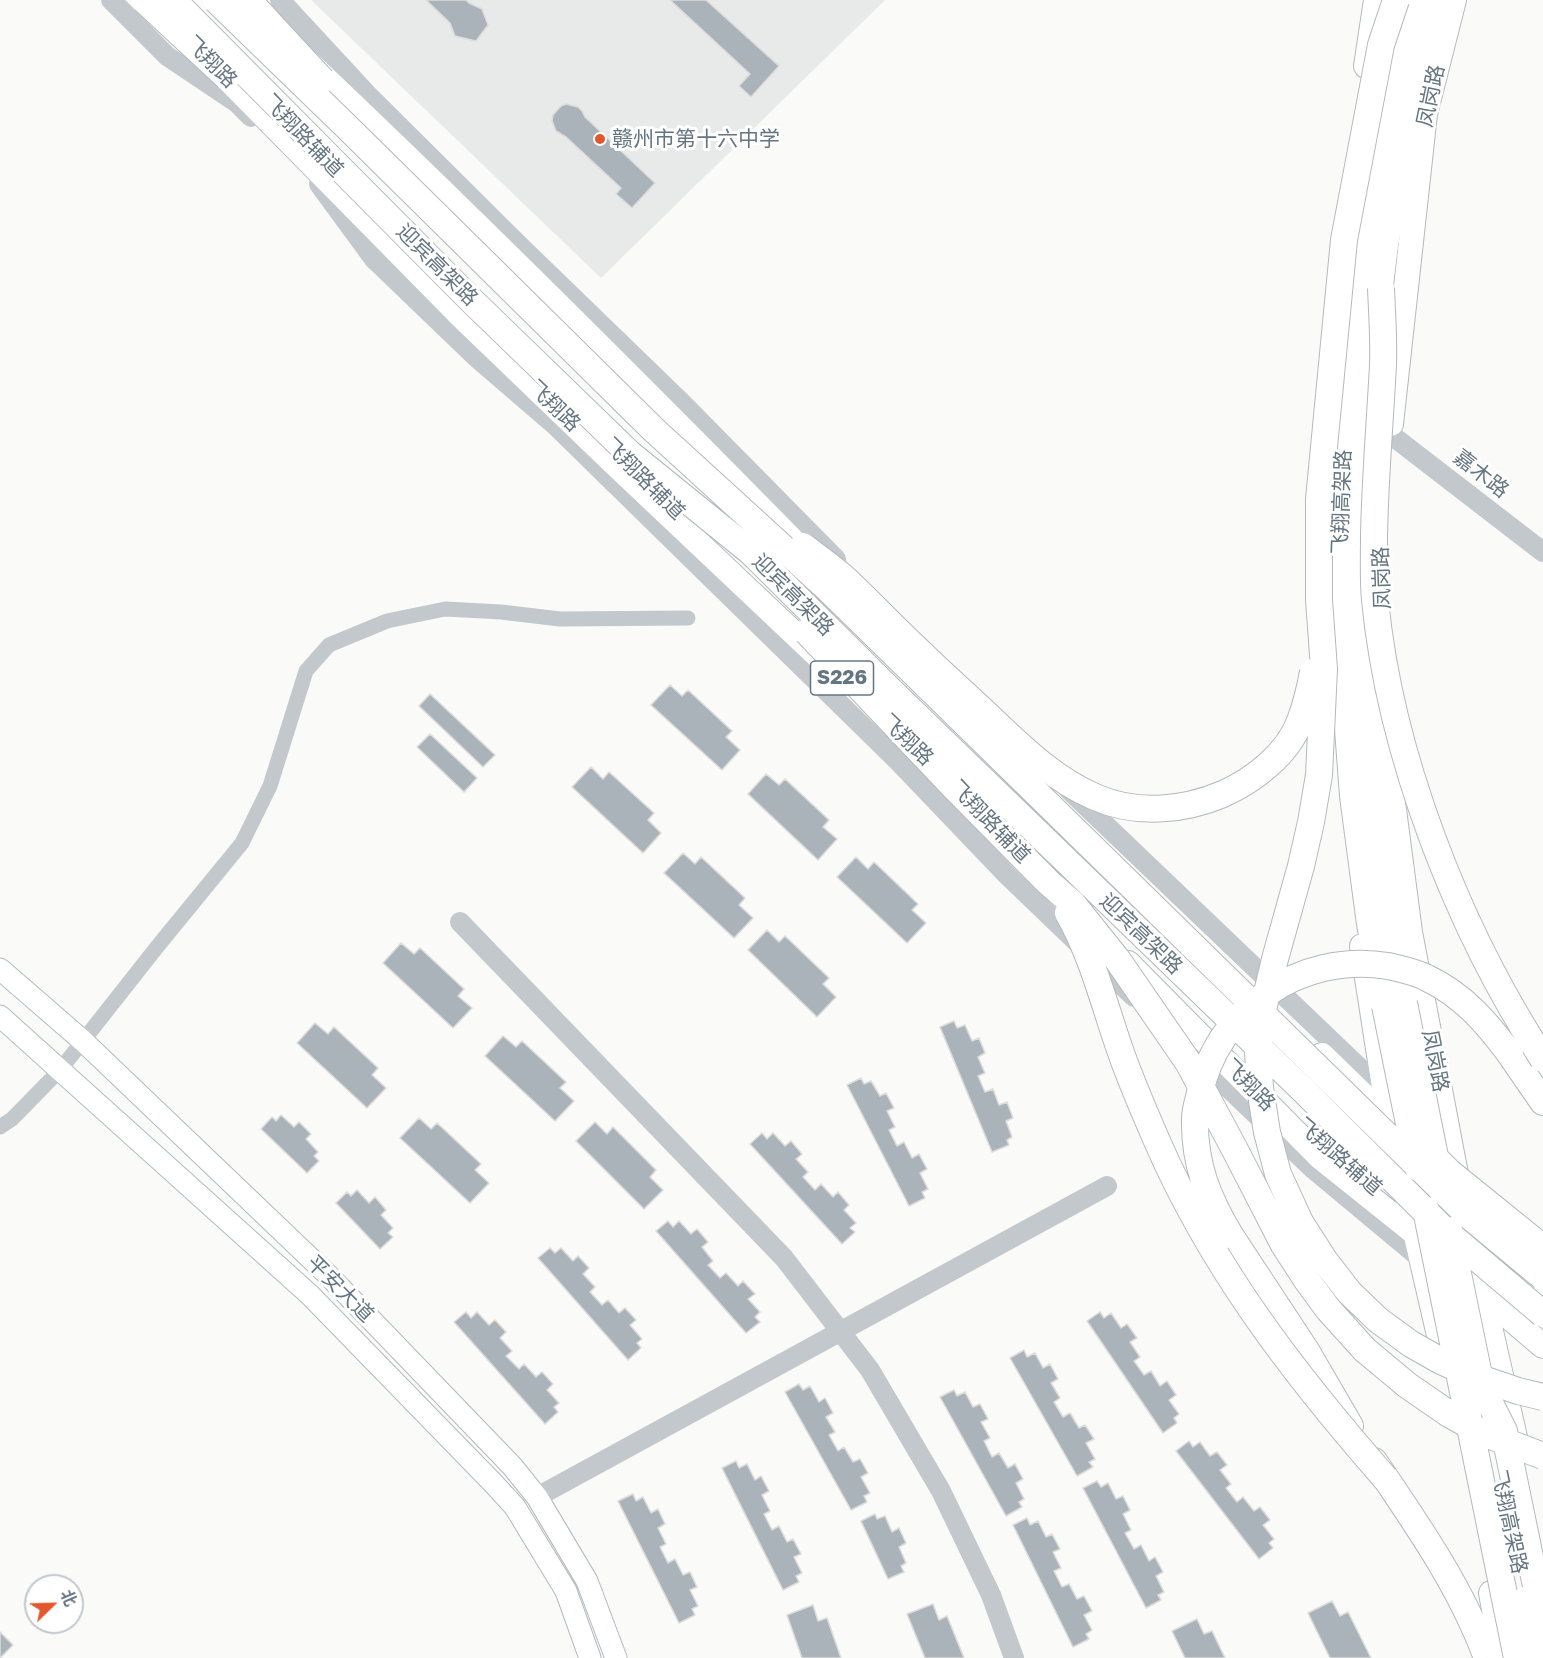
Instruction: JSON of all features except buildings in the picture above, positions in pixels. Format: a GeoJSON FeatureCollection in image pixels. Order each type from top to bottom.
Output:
{"type":"FeatureCollection","features":[{"type":"Feature","properties":{"kind":"highway"},"geometry":{"type":"LineString","coordinates":[[144,0],[471,300]]}},
{"type":"Feature","properties":{"kind":"highway","name":"迎宾高架路"},"geometry":{"type":"LineString","coordinates":[[174,0],[471,300],[630,454],[751,552],[1445,1231],[1543,1314]]}},
{"type":"Feature","properties":{"kind":"highway","name":"迎宾高架路"},"geometry":{"type":"LineString","coordinates":[[216,0],[654,430],[827,588],[1467,1214],[1543,1277]]}},
{"type":"Feature","properties":{"kind":"highway"},"geometry":{"type":"LineString","coordinates":[[248,0],[495,272]]}},
{"type":"Feature","properties":{"kind":"highway"},"geometry":{"type":"LineString","coordinates":[[654,430],[841,575],[1029,755],[1070,785],[1121,806],[1151,809],[1180,807],[1206,801],[1250,779],[1287,744],[1300,723],[1315,666],[1319,600],[1319,499],[1344,240],[1381,45],[1396,0]]}},
{"type":"Feature","properties":{"kind":"highway","name":"飞翔高架路"},"geometry":{"type":"LineString","coordinates":[[1395,1005],[1367,904],[1353,796],[1342,648],[1341,486],[1360,287],[1389,103],[1409,0]]}},
{"type":"Feature","properties":{"kind":"highway","name":"飞翔高架路"},"geometry":{"type":"LineString","coordinates":[[1395,1005],[1372,790],[1361,648],[1359,573],[1363,422],[1385,245],[1430,0]]}},
{"type":"Feature","properties":{"kind":"highway"},"geometry":{"type":"LineString","coordinates":[[1381,288],[1383,363],[1374,485],[1374,576],[1375,600],[1392,701],[1421,805],[1450,882],[1506,998],[1543,1059]]}},
{"type":"Feature","properties":{"kind":"highway"},"geometry":{"type":"LineString","coordinates":[[630,454],[797,621],[954,787],[1048,882],[1073,904],[1117,959],[1188,1062],[1284,1245],[1306,1279],[1328,1309],[1365,1350],[1407,1385],[1449,1414],[1484,1433],[1543,1456]]}},
{"type":"Feature","properties":{"kind":"highway"},"geometry":{"type":"LineString","coordinates":[[1319,600],[1324,669],[1319,775],[1301,866],[1262,1014],[1258,1052],[1260,1088],[1267,1132],[1278,1174],[1300,1222],[1324,1261],[1349,1292],[1378,1320],[1411,1344],[1441,1361],[1474,1376],[1543,1397]]}},
{"type":"Feature","properties":{"kind":"highway"},"geometry":{"type":"LineString","coordinates":[[1048,882],[1076,927],[1144,1112],[1174,1178],[1206,1236],[1248,1306],[1290,1364],[1385,1478]]}},
{"type":"Feature","properties":{"kind":"highway"},"geometry":{"type":"LineString","coordinates":[[1173,925],[1257,983],[1449,1172],[1543,1248]]}},
{"type":"Feature","properties":{"kind":"highway"},"geometry":{"type":"LineString","coordinates":[[1487,1658],[1460,1597],[1443,1566],[1345,1419],[1307,1352],[1217,1213],[1205,1188],[1197,1149],[1195,1117],[1208,1064],[1217,1047],[1240,1016],[1256,1001],[1279,985],[1323,967],[1372,964],[1397,968],[1426,977],[1460,998],[1491,1029],[1543,1102]]}},
{"type":"Feature","properties":{"kind":"highway"},"geometry":{"type":"LineString","coordinates":[[1395,1005],[1481,1385],[1504,1431],[1543,1620]]}},
{"type":"Feature","properties":{"kind":"highway"},"geometry":{"type":"LineString","coordinates":[[1395,1005],[1517,1658]]}},
{"type":"Feature","properties":{"kind":"highway","name":"飞翔高架路"},"geometry":{"type":"LineString","coordinates":[[1481,1385],[1537,1658]]}},
{"type":"Feature","properties":{"kind":"main road","name":"飞翔路"},"geometry":{"type":"LineString","coordinates":[[149,0],[461,316],[907,740],[1321,1158],[1416,1234],[1485,1304],[1543,1346]]}},
{"type":"Feature","properties":{"kind":"main road","name":"S226"},"geometry":{"type":"LineString","coordinates":[[241,0],[366,117],[654,399],[947,698],[1389,1119],[1460,1190],[1543,1262]]}},
{"type":"Feature","properties":{"kind":"main road"},"geometry":{"type":"LineString","coordinates":[[1376,0],[1362,90],[1329,374],[1332,630],[1341,782],[1359,928],[1389,1119],[1470,1475],[1503,1658]]}},
{"type":"Feature","properties":{"kind":"main road","name":"凤岗路"},"geometry":{"type":"LineString","coordinates":[[1454,0],[1425,114],[1380,537],[1390,779],[1410,932],[1460,1190],[1522,1469],[1543,1576]]}},
{"type":"Feature","properties":{"kind":"main road","name":"平安大道"},"geometry":{"type":"LineString","coordinates":[[0,969],[83,1041],[329,1276],[512,1466],[537,1497],[587,1581],[616,1658]]}},
{"type":"Feature","properties":{"kind":"main road","name":"平安大道"},"geometry":{"type":"LineString","coordinates":[[0,1016],[310,1295],[515,1508],[566,1591],[590,1658]]}},
{"type":"Feature","properties":{"kind":"street","name":"飞翔路辅道"},"geometry":{"type":"LineString","coordinates":[[111,0],[167,56],[237,103],[315,178],[382,267],[478,359],[566,435],[897,760],[1007,875],[1304,1160],[1422,1259],[1485,1304],[1543,1360]]}},
{"type":"Feature","properties":{"kind":"street"},"geometry":{"type":"LineString","coordinates":[[280,0],[367,94],[682,404],[958,683],[1385,1093],[1543,1238]]}},
{"type":"Feature","properties":{"kind":"street","name":"嘉木路"},"geometry":{"type":"LineString","coordinates":[[1390,434],[1543,552]]}},
{"type":"Feature","properties":{"kind":"street"},"geometry":{"type":"LineString","coordinates":[[0,1127],[12,1119],[60,1070],[242,843],[270,786],[306,671],[329,645],[387,621],[445,609],[501,612],[560,619],[688,618]]}},
{"type":"Feature","properties":{"kind":"street"},"geometry":{"type":"LineString","coordinates":[[460,922],[784,1258],[870,1370],[941,1491],[991,1595],[1014,1658]]}},
{"type":"Feature","properties":{"kind":"street"},"geometry":{"type":"LineString","coordinates":[[537,1497],[1107,1186]]}},
{"type":"Feature","properties":{"kind":"shaded area","name":"赣州市第十六中学"},"geometry":{"type":"Polygon","coordinates":[[[311,0],[885,0],[601,278],[311,0]]]}},
{"type":"Feature","properties":{"kind":"place","name":"赣州市第十六中学"},"geometry":{"type":"Point","coordinates":[600,139]}}]}
